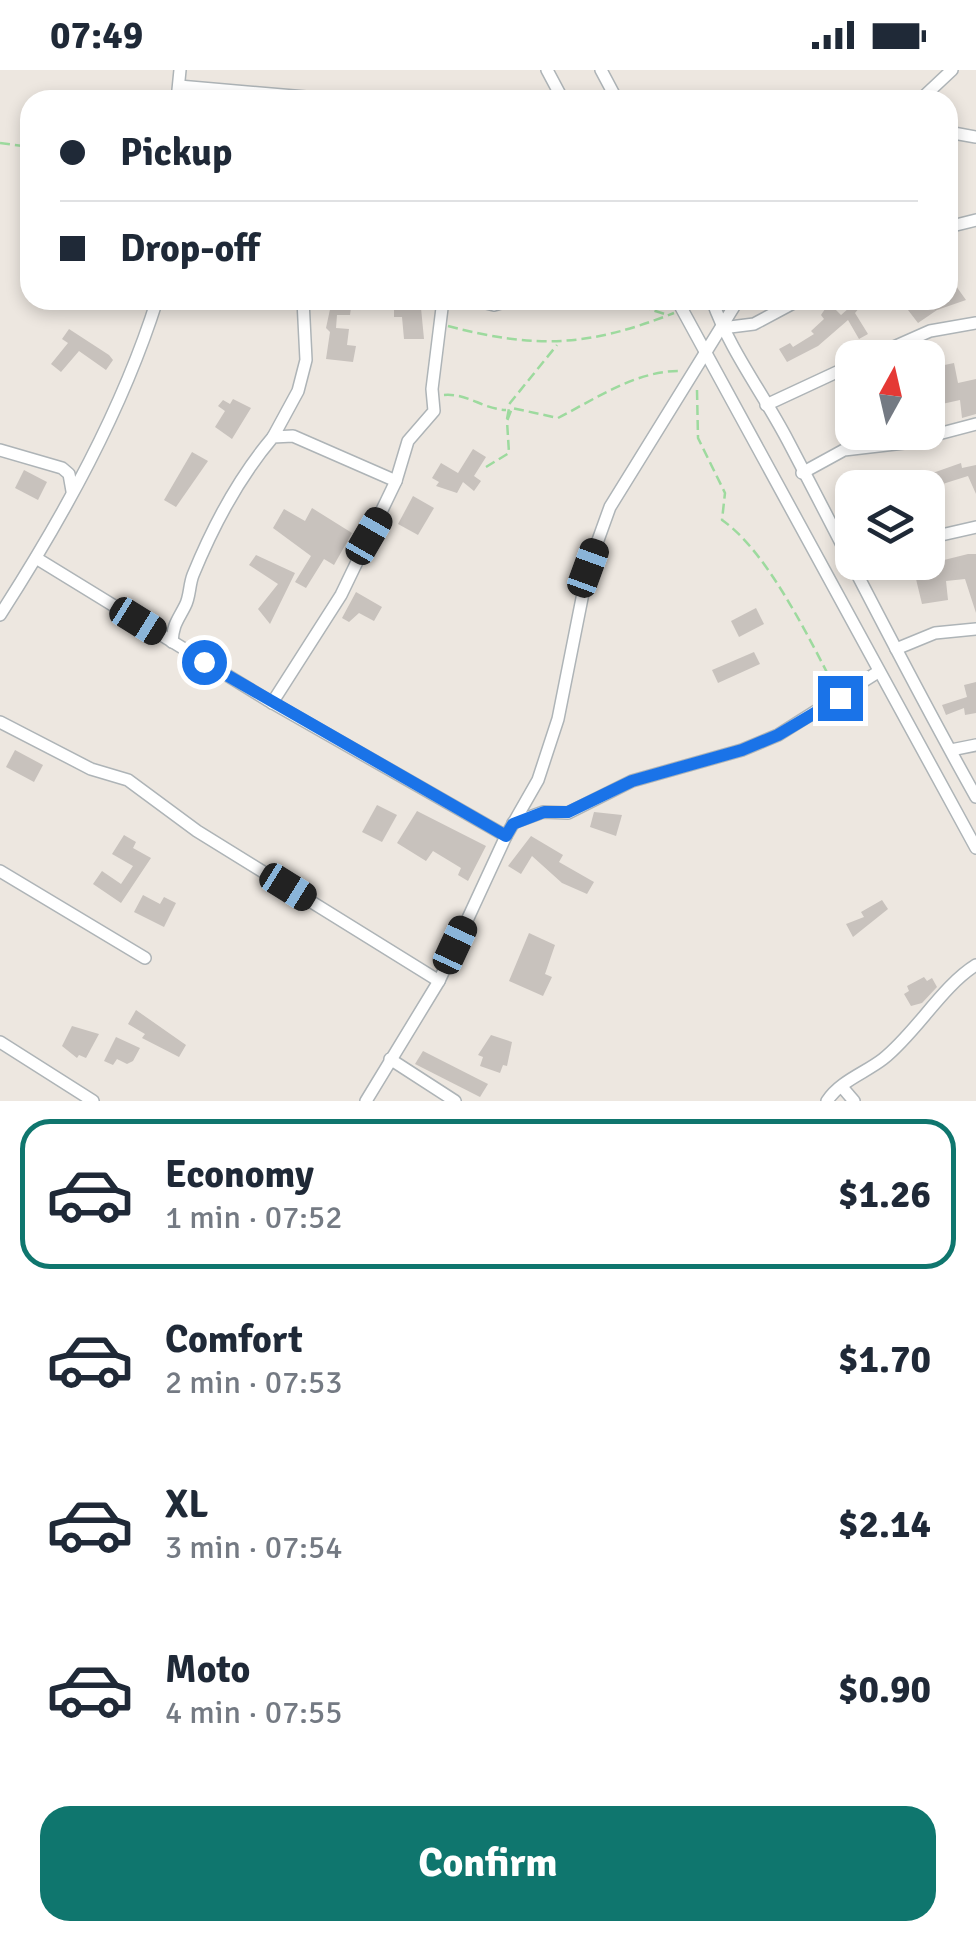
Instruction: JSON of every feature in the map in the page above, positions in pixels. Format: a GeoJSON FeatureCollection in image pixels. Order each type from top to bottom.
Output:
{"type":"FeatureCollection","features":[{"type":"Feature","properties":{"kind":"street"},"geometry":{"type":"LineString","coordinates":[[931,90],[952,70]]}},
{"type":"Feature","properties":{"kind":"street"},"geometry":{"type":"LineString","coordinates":[[0,615],[36,558],[116,404],[153,310]]}},
{"type":"Feature","properties":{"kind":"street"},"geometry":{"type":"LineString","coordinates":[[172,642],[174,620],[186,605],[191,580],[215,530],[248,466],[272,437],[298,391],[306,360],[304,310]]}},
{"type":"Feature","properties":{"kind":"street"},"geometry":{"type":"LineString","coordinates":[[272,703],[341,595],[352,565],[396,481],[408,441],[434,411],[432,394],[442,310]]}},
{"type":"Feature","properties":{"kind":"street"},"geometry":{"type":"LineString","coordinates":[[683,310],[976,848]]}},
{"type":"Feature","properties":{"kind":"street"},"geometry":{"type":"LineString","coordinates":[[716,310],[835,533]]}},
{"type":"Feature","properties":{"kind":"street"},"geometry":{"type":"LineString","coordinates":[[366,1101],[438,981],[506,836],[538,780],[558,719],[588,568],[610,507],[732,310]]}},
{"type":"Feature","properties":{"kind":"street"},"geometry":{"type":"LineString","coordinates":[[722,328],[754,324],[780,310]]}},
{"type":"Feature","properties":{"kind":"street"},"geometry":{"type":"LineString","coordinates":[[910,340],[930,331],[976,323]]}},
{"type":"Feature","properties":{"kind":"street"},"geometry":{"type":"LineString","coordinates":[[766,406],[835,373]]}},
{"type":"Feature","properties":{"kind":"street"},"geometry":{"type":"LineString","coordinates":[[802,473],[844,450],[904,442],[976,424]]}},
{"type":"Feature","properties":{"kind":"street"},"geometry":{"type":"LineString","coordinates":[[272,437],[293,436],[396,481]]}},
{"type":"Feature","properties":{"kind":"street"},"geometry":{"type":"LineString","coordinates":[[0,450],[62,468],[70,474],[72,491]]}},
{"type":"Feature","properties":{"kind":"street"},"geometry":{"type":"LineString","coordinates":[[945,534],[976,527]]}},
{"type":"Feature","properties":{"kind":"street"},"geometry":{"type":"LineString","coordinates":[[36,558],[272,703],[506,836]]}},
{"type":"Feature","properties":{"kind":"street"},"geometry":{"type":"LineString","coordinates":[[860,580],[975,793]]}},
{"type":"Feature","properties":{"kind":"street"},"geometry":{"type":"LineString","coordinates":[[896,649],[935,632],[976,630]]}},
{"type":"Feature","properties":{"kind":"street"},"geometry":{"type":"LineString","coordinates":[[513,824],[544,812],[568,812],[632,781],[742,750],[778,735],[878,672]]}},
{"type":"Feature","properties":{"kind":"street"},"geometry":{"type":"LineString","coordinates":[[0,722],[91,769],[128,780],[197,831],[438,981]]}},
{"type":"Feature","properties":{"kind":"street"},"geometry":{"type":"LineString","coordinates":[[951,750],[976,745]]}},
{"type":"Feature","properties":{"kind":"street"},"geometry":{"type":"LineString","coordinates":[[0,871],[145,958]]}},
{"type":"Feature","properties":{"kind":"street"},"geometry":{"type":"LineString","coordinates":[[827,1101],[891,1052],[957,979],[976,965]]}},
{"type":"Feature","properties":{"kind":"street"},"geometry":{"type":"LineString","coordinates":[[0,1042],[93,1101]]}},
{"type":"Feature","properties":{"kind":"street"},"geometry":{"type":"LineString","coordinates":[[390,1059],[455,1101]]}},
{"type":"Feature","properties":{"kind":"street"},"geometry":{"type":"LineString","coordinates":[[842,1086],[854,1101]]}},
{"type":"Feature","properties":{"kind":"path"},"geometry":{"type":"LineString","coordinates":[[651,310],[669,316]]}},
{"type":"Feature","properties":{"kind":"path"},"geometry":{"type":"LineString","coordinates":[[442,325],[492,338],[558,344],[669,316],[675,310]]}},
{"type":"Feature","properties":{"kind":"path"},"geometry":{"type":"LineString","coordinates":[[486,467],[509,453],[506,410],[558,344]]}},
{"type":"Feature","properties":{"kind":"path"},"geometry":{"type":"LineString","coordinates":[[507,421],[512,408],[558,418],[622,384],[662,371],[692,372],[698,396],[698,438],[724,493],[722,520],[742,533],[799,618],[840,698]]}},
{"type":"Feature","properties":{"kind":"path"},"geometry":{"type":"LineString","coordinates":[[432,394],[458,394],[490,408],[506,410]]}},
{"type":"Feature","properties":{"kind":"building"},"geometry":{"type":"Polygon","coordinates":[[[330,310],[351,310],[350,315],[337,315],[336,328],[349,329],[347,345],[356,346],[353,362],[326,359],[330,332],[326,328],[330,310]]]}},
{"type":"Feature","properties":{"kind":"building"},"geometry":{"type":"Polygon","coordinates":[[[394,310],[421,310],[424,339],[404,339],[402,317],[394,317],[394,310]]]}},
{"type":"Feature","properties":{"kind":"building"},"geometry":{"type":"Polygon","coordinates":[[[824,310],[836,310],[841,315],[847,310],[858,310],[855,313],[868,334],[859,339],[848,320],[818,346],[787,362],[779,349],[790,343],[793,347],[814,334],[811,331],[824,319],[821,315],[824,310]]]}},
{"type":"Feature","properties":{"kind":"building"},"geometry":{"type":"Polygon","coordinates":[[[908,310],[937,310],[918,323],[908,310]]]}},
{"type":"Feature","properties":{"kind":"building"},"geometry":{"type":"Polygon","coordinates":[[[69,329],[109,355],[113,360],[106,370],[79,351],[61,372],[51,364],[68,343],[62,339],[69,329]]]}},
{"type":"Feature","properties":{"kind":"building"},"geometry":{"type":"Polygon","coordinates":[[[954,363],[958,383],[976,379],[976,414],[962,418],[960,400],[945,403],[945,365],[954,363]]]}},
{"type":"Feature","properties":{"kind":"building"},"geometry":{"type":"Polygon","coordinates":[[[233,399],[251,408],[232,439],[215,427],[225,411],[218,406],[223,400],[230,404],[233,399]]]}},
{"type":"Feature","properties":{"kind":"building"},"geometry":{"type":"Polygon","coordinates":[[[473,449],[486,457],[474,476],[481,481],[474,491],[463,482],[457,493],[436,486],[439,482],[432,478],[441,463],[458,473],[473,449]]]}},
{"type":"Feature","properties":{"kind":"building"},"geometry":{"type":"Polygon","coordinates":[[[192,452],[208,461],[176,507],[164,500],[192,452]]]}},
{"type":"Feature","properties":{"kind":"building"},"geometry":{"type":"Polygon","coordinates":[[[961,463],[962,468],[976,465],[976,494],[968,476],[945,483],[945,470],[941,470],[961,463]]]}},
{"type":"Feature","properties":{"kind":"building"},"geometry":{"type":"Polygon","coordinates":[[[24,470],[47,482],[38,500],[15,488],[24,470]]]}},
{"type":"Feature","properties":{"kind":"building"},"geometry":{"type":"Polygon","coordinates":[[[413,496],[434,508],[418,535],[398,524],[413,496]]]}},
{"type":"Feature","properties":{"kind":"building"},"geometry":{"type":"Polygon","coordinates":[[[312,508],[352,533],[334,565],[324,559],[306,588],[295,582],[311,556],[273,528],[284,509],[305,521],[312,508]]]}},
{"type":"Feature","properties":{"kind":"building"},"geometry":{"type":"Polygon","coordinates":[[[976,554],[976,613],[965,579],[946,581],[948,600],[922,604],[916,580],[945,580],[945,560],[976,554]]]}},
{"type":"Feature","properties":{"kind":"building"},"geometry":{"type":"Polygon","coordinates":[[[256,555],[295,573],[270,624],[258,609],[278,584],[249,565],[256,555]]]}},
{"type":"Feature","properties":{"kind":"building"},"geometry":{"type":"Polygon","coordinates":[[[356,592],[382,607],[374,621],[359,613],[349,622],[342,618],[356,592]]]}},
{"type":"Feature","properties":{"kind":"building"},"geometry":{"type":"Polygon","coordinates":[[[756,608],[764,624],[739,637],[731,621],[756,608]]]}},
{"type":"Feature","properties":{"kind":"building"},"geometry":{"type":"Polygon","coordinates":[[[754,652],[760,664],[718,683],[712,670],[754,652]]]}},
{"type":"Feature","properties":{"kind":"building"},"geometry":{"type":"Polygon","coordinates":[[[976,682],[976,713],[965,715],[964,708],[946,715],[942,705],[967,697],[964,685],[976,682]]]}},
{"type":"Feature","properties":{"kind":"building"},"geometry":{"type":"Polygon","coordinates":[[[15,750],[43,765],[34,782],[6,767],[15,750]]]}},
{"type":"Feature","properties":{"kind":"building"},"geometry":{"type":"Polygon","coordinates":[[[377,805],[397,815],[382,842],[362,832],[377,805]]]}},
{"type":"Feature","properties":{"kind":"building"},"geometry":{"type":"Polygon","coordinates":[[[417,811],[486,846],[468,881],[458,875],[461,868],[433,851],[426,861],[397,843],[417,811]]]}},
{"type":"Feature","properties":{"kind":"building"},"geometry":{"type":"Polygon","coordinates":[[[594,812],[622,815],[616,836],[590,827],[594,812]]]}},
{"type":"Feature","properties":{"kind":"building"},"geometry":{"type":"Polygon","coordinates":[[[124,835],[136,842],[133,848],[151,858],[121,903],[93,884],[102,871],[121,884],[133,866],[112,854],[124,835]]]}},
{"type":"Feature","properties":{"kind":"building"},"geometry":{"type":"Polygon","coordinates":[[[531,836],[563,855],[559,862],[594,882],[587,894],[562,883],[532,856],[521,874],[508,866],[531,836]]]}},
{"type":"Feature","properties":{"kind":"building"},"geometry":{"type":"Polygon","coordinates":[[[143,895],[160,904],[164,897],[176,903],[164,927],[134,912],[143,895]]]}},
{"type":"Feature","properties":{"kind":"building"},"geometry":{"type":"Polygon","coordinates":[[[882,900],[888,909],[853,937],[846,924],[864,917],[861,912],[882,900]]]}},
{"type":"Feature","properties":{"kind":"building"},"geometry":{"type":"Polygon","coordinates":[[[529,933],[555,945],[545,974],[552,977],[543,996],[509,981],[529,933]]]}},
{"type":"Feature","properties":{"kind":"building"},"geometry":{"type":"Polygon","coordinates":[[[924,977],[927,981],[932,978],[937,987],[922,1003],[911,1006],[904,994],[909,991],[907,986],[924,977]]]}},
{"type":"Feature","properties":{"kind":"building"},"geometry":{"type":"Polygon","coordinates":[[[136,1010],[186,1045],[179,1057],[142,1038],[145,1034],[128,1024],[136,1010]]]}},
{"type":"Feature","properties":{"kind":"building"},"geometry":{"type":"Polygon","coordinates":[[[72,1026],[99,1034],[86,1058],[77,1058],[62,1046],[72,1026]]]}},
{"type":"Feature","properties":{"kind":"building"},"geometry":{"type":"Polygon","coordinates":[[[491,1035],[512,1042],[507,1066],[503,1065],[500,1073],[480,1066],[483,1057],[478,1055],[491,1035]]]}},
{"type":"Feature","properties":{"kind":"building"},"geometry":{"type":"Polygon","coordinates":[[[116,1037],[140,1048],[133,1061],[127,1064],[117,1059],[113,1065],[104,1061],[116,1037]]]}},
{"type":"Feature","properties":{"kind":"building"},"geometry":{"type":"Polygon","coordinates":[[[423,1051],[488,1084],[480,1097],[415,1064],[423,1051]]]}},
{"type":"Feature","properties":{"kind":"route"},"geometry":{"type":"LineString","coordinates":[[204,662],[506,836],[513,824],[544,812],[568,812],[632,781],[742,750],[778,735],[840,698]]}}]}
